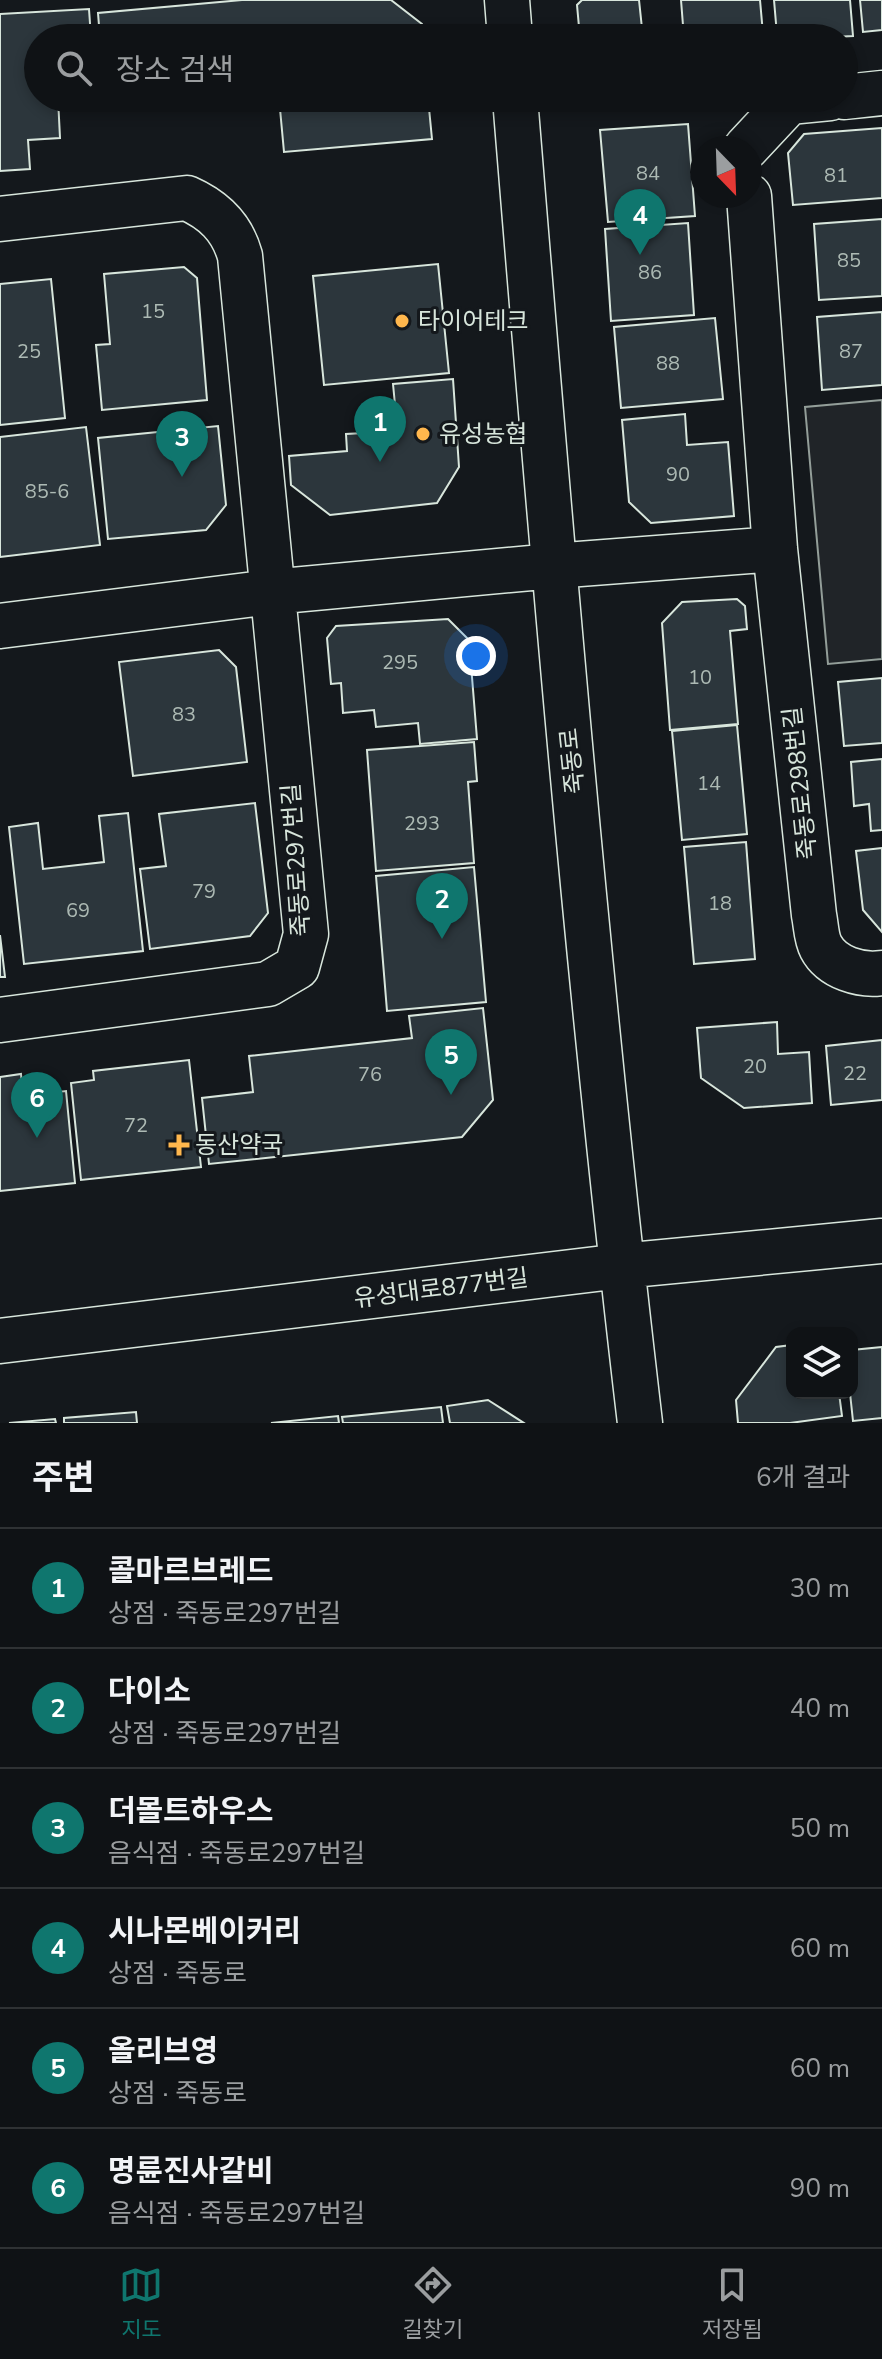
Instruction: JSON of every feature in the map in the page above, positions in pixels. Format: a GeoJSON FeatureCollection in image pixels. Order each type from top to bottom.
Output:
{"type":"FeatureCollection","features":[{"type":"Feature","properties":{"kind":"street"},"geometry":{"type":"LineString","coordinates":[[507,0],[509,24]]}},
{"type":"Feature","properties":{"kind":"street"},"geometry":{"type":"LineString","coordinates":[[858,96],[882,93]]}},
{"type":"Feature","properties":{"kind":"street","name":"죽동로"},"geometry":{"type":"LineString","coordinates":[[516,112],[553,566],[621,1266],[640,1423]]}},
{"type":"Feature","properties":{"kind":"street"},"geometry":{"type":"LineString","coordinates":[[757,136],[780,112]]}},
{"type":"Feature","properties":{"kind":"street","name":"죽동로297번길"},"geometry":{"type":"LineString","coordinates":[[0,219],[187,198],[208,207],[235,238],[240,256],[306,934],[297,967],[268,984],[0,1020]]}},
{"type":"Feature","properties":{"kind":"street","name":"죽동로298번길"},"geometry":{"type":"LineString","coordinates":[[750,208],[775,549],[814,915],[821,947],[839,965],[866,975],[882,973]]}},
{"type":"Feature","properties":{"kind":"street"},"geometry":{"type":"LineString","coordinates":[[0,626],[271,592],[775,549]]}},
{"type":"Feature","properties":{"kind":"street","name":"유성대로877번길"},"geometry":{"type":"LineString","coordinates":[[0,1341],[621,1266],[882,1241]]}},
{"type":"Feature","properties":{"kind":"shaded area"},"geometry":{"type":"Polygon","coordinates":[[[882,400],[882,659],[828,664],[805,407],[882,400]]]}},
{"type":"Feature","properties":{"kind":"building"},"geometry":{"type":"Polygon","coordinates":[[[242,0],[391,0],[422,24],[99,24],[98,13],[242,0]]]}},
{"type":"Feature","properties":{"kind":"building"},"geometry":{"type":"Polygon","coordinates":[[[582,0],[639,0],[642,24],[579,24],[577,5],[582,0]]]}},
{"type":"Feature","properties":{"kind":"building"},"geometry":{"type":"Polygon","coordinates":[[[681,0],[760,0],[762,24],[683,24],[681,0]]]}},
{"type":"Feature","properties":{"kind":"building"},"geometry":{"type":"Polygon","coordinates":[[[774,0],[850,0],[852,24],[776,24],[774,0]]]}},
{"type":"Feature","properties":{"kind":"building"},"geometry":{"type":"Polygon","coordinates":[[[860,0],[882,0],[882,30],[863,32],[860,0]]]}},
{"type":"Feature","properties":{"kind":"building"},"geometry":{"type":"Polygon","coordinates":[[[89,9],[90,24],[24,24],[24,112],[59,112],[60,138],[28,140],[30,169],[0,171],[0,14],[89,9]]]}},
{"type":"Feature","properties":{"kind":"building"},"geometry":{"type":"Polygon","coordinates":[[[280,112],[429,112],[432,139],[284,152],[280,112]]]}},
{"type":"Feature","properties":{"kind":"building"},"geometry":{"type":"Polygon","coordinates":[[[688,124],[690,208],[694,208],[695,216],[608,222],[600,130],[688,124]]]}},
{"type":"Feature","properties":{"kind":"building"},"geometry":{"type":"Polygon","coordinates":[[[882,128],[882,198],[793,205],[788,153],[804,134],[882,128]]]}},
{"type":"Feature","properties":{"kind":"building"},"geometry":{"type":"Polygon","coordinates":[[[882,219],[882,296],[819,300],[814,224],[882,219]]]}},
{"type":"Feature","properties":{"kind":"building"},"geometry":{"type":"Polygon","coordinates":[[[688,223],[694,315],[611,321],[605,229],[688,223]]]}},
{"type":"Feature","properties":{"kind":"building"},"geometry":{"type":"Polygon","coordinates":[[[438,264],[449,373],[324,385],[313,276],[438,264]]]}},
{"type":"Feature","properties":{"kind":"building"},"geometry":{"type":"Polygon","coordinates":[[[184,267],[197,278],[207,400],[102,410],[96,345],[110,344],[104,274],[184,267]]]}},
{"type":"Feature","properties":{"kind":"building"},"geometry":{"type":"Polygon","coordinates":[[[51,279],[65,418],[0,425],[0,284],[51,279]]]}},
{"type":"Feature","properties":{"kind":"building"},"geometry":{"type":"Polygon","coordinates":[[[882,312],[882,385],[822,390],[817,317],[882,312]]]}},
{"type":"Feature","properties":{"kind":"building"},"geometry":{"type":"Polygon","coordinates":[[[715,318],[723,399],[621,408],[614,327],[715,318]]]}},
{"type":"Feature","properties":{"kind":"building"},"geometry":{"type":"Polygon","coordinates":[[[453,379],[459,467],[437,503],[330,515],[291,485],[289,456],[347,451],[346,434],[364,433],[362,418],[396,415],[393,384],[453,379]]]}},
{"type":"Feature","properties":{"kind":"building"},"geometry":{"type":"Polygon","coordinates":[[[685,414],[687,445],[728,442],[734,516],[651,523],[629,502],[622,420],[685,414]]]}},
{"type":"Feature","properties":{"kind":"building"},"geometry":{"type":"Polygon","coordinates":[[[218,426],[226,505],[206,530],[108,539],[98,438],[218,426]]]}},
{"type":"Feature","properties":{"kind":"building"},"geometry":{"type":"Polygon","coordinates":[[[86,427],[100,545],[0,557],[0,437],[86,427]]]}},
{"type":"Feature","properties":{"kind":"building"},"geometry":{"type":"Polygon","coordinates":[[[737,599],[745,606],[747,629],[730,631],[738,724],[670,730],[662,623],[682,602],[737,599]]]}},
{"type":"Feature","properties":{"kind":"building"},"geometry":{"type":"Polygon","coordinates":[[[448,619],[469,640],[477,739],[420,744],[418,723],[376,727],[374,710],[343,713],[341,683],[331,684],[327,638],[336,626],[448,619]]]}},
{"type":"Feature","properties":{"kind":"building"},"geometry":{"type":"Polygon","coordinates":[[[219,650],[236,667],[247,762],[133,776],[119,662],[219,650]]]}},
{"type":"Feature","properties":{"kind":"building"},"geometry":{"type":"Polygon","coordinates":[[[882,678],[882,743],[844,746],[838,682],[882,678]]]}},
{"type":"Feature","properties":{"kind":"building"},"geometry":{"type":"Polygon","coordinates":[[[737,725],[747,834],[682,840],[672,731],[737,725]]]}},
{"type":"Feature","properties":{"kind":"building"},"geometry":{"type":"Polygon","coordinates":[[[474,742],[477,781],[468,782],[474,863],[376,871],[367,750],[474,742]]]}},
{"type":"Feature","properties":{"kind":"building"},"geometry":{"type":"Polygon","coordinates":[[[882,759],[882,830],[871,831],[869,804],[854,806],[851,762],[882,759]]]}},
{"type":"Feature","properties":{"kind":"building"},"geometry":{"type":"Polygon","coordinates":[[[255,803],[268,913],[250,936],[150,949],[140,869],[166,866],[159,814],[255,803]]]}},
{"type":"Feature","properties":{"kind":"building"},"geometry":{"type":"Polygon","coordinates":[[[128,813],[143,951],[24,964],[9,827],[38,823],[43,869],[104,862],[99,816],[128,813]]]}},
{"type":"Feature","properties":{"kind":"building"},"geometry":{"type":"Polygon","coordinates":[[[746,842],[755,959],[694,964],[684,847],[746,842]]]}},
{"type":"Feature","properties":{"kind":"building"},"geometry":{"type":"Polygon","coordinates":[[[882,848],[882,932],[863,910],[856,851],[882,848]]]}},
{"type":"Feature","properties":{"kind":"building"},"geometry":{"type":"Polygon","coordinates":[[[474,867],[486,1002],[387,1011],[376,876],[474,867]]]}},
{"type":"Feature","properties":{"kind":"building"},"geometry":{"type":"Polygon","coordinates":[[[0,935],[5,977],[0,977],[0,935]]]}},
{"type":"Feature","properties":{"kind":"building"},"geometry":{"type":"Polygon","coordinates":[[[483,1008],[493,1100],[462,1137],[209,1164],[202,1098],[253,1092],[249,1056],[412,1038],[409,1016],[483,1008]]]}},
{"type":"Feature","properties":{"kind":"building"},"geometry":{"type":"Polygon","coordinates":[[[777,1022],[778,1054],[809,1052],[812,1103],[744,1108],[701,1078],[697,1028],[777,1022]]]}},
{"type":"Feature","properties":{"kind":"building"},"geometry":{"type":"Polygon","coordinates":[[[882,1040],[882,1100],[831,1105],[826,1046],[882,1040]]]}},
{"type":"Feature","properties":{"kind":"building"},"geometry":{"type":"Polygon","coordinates":[[[189,1060],[201,1167],[81,1180],[71,1083],[94,1080],[93,1071],[189,1060]]]}},
{"type":"Feature","properties":{"kind":"building"},"geometry":{"type":"Polygon","coordinates":[[[21,1074],[23,1096],[66,1091],[75,1183],[0,1191],[0,1077],[21,1074]]]}},
{"type":"Feature","properties":{"kind":"building"},"geometry":{"type":"Polygon","coordinates":[[[786,1346],[786,1399],[840,1399],[842,1416],[790,1423],[738,1423],[736,1400],[776,1347],[786,1346]]]}},
{"type":"Feature","properties":{"kind":"building"},"geometry":{"type":"Polygon","coordinates":[[[882,1347],[882,1418],[853,1421],[851,1399],[858,1399],[858,1349],[882,1347]]]}},
{"type":"Feature","properties":{"kind":"building"},"geometry":{"type":"Polygon","coordinates":[[[488,1400],[524,1423],[450,1423],[447,1406],[488,1400]]]}},
{"type":"Feature","properties":{"kind":"building"},"geometry":{"type":"Polygon","coordinates":[[[441,1407],[443,1423],[343,1423],[342,1417],[441,1407]]]}},
{"type":"Feature","properties":{"kind":"building"},"geometry":{"type":"Polygon","coordinates":[[[136,1412],[137,1423],[64,1423],[64,1418],[136,1412]]]}},
{"type":"Feature","properties":{"kind":"building"},"geometry":{"type":"Polygon","coordinates":[[[338,1416],[339,1423],[271,1423],[338,1416]]]}},
{"type":"Feature","properties":{"kind":"building"},"geometry":{"type":"Polygon","coordinates":[[[55,1419],[56,1423],[9,1423],[55,1419]]]}},
{"type":"Feature","properties":{"kind":"place","name":"시나몬베이커리"},"geometry":{"type":"Point","coordinates":[640,255]}},
{"type":"Feature","properties":{"kind":"place","name":"타이어테크"},"geometry":{"type":"Point","coordinates":[402,321]}},
{"type":"Feature","properties":{"kind":"place","name":"유성농협"},"geometry":{"type":"Point","coordinates":[423,434]}},
{"type":"Feature","properties":{"kind":"place","name":"콜마르브레드"},"geometry":{"type":"Point","coordinates":[380,462]}},
{"type":"Feature","properties":{"kind":"place","name":"더몰트하우스"},"geometry":{"type":"Point","coordinates":[182,477]}},
{"type":"Feature","properties":{"kind":"place","name":"다이소"},"geometry":{"type":"Point","coordinates":[442,939]}},
{"type":"Feature","properties":{"kind":"place","name":"올리브영"},"geometry":{"type":"Point","coordinates":[451,1095]}},
{"type":"Feature","properties":{"kind":"place","name":"명륜진사갈비"},"geometry":{"type":"Point","coordinates":[37,1138]}},
{"type":"Feature","properties":{"kind":"place","name":"동산약국"},"geometry":{"type":"Point","coordinates":[179,1145]}}]}
